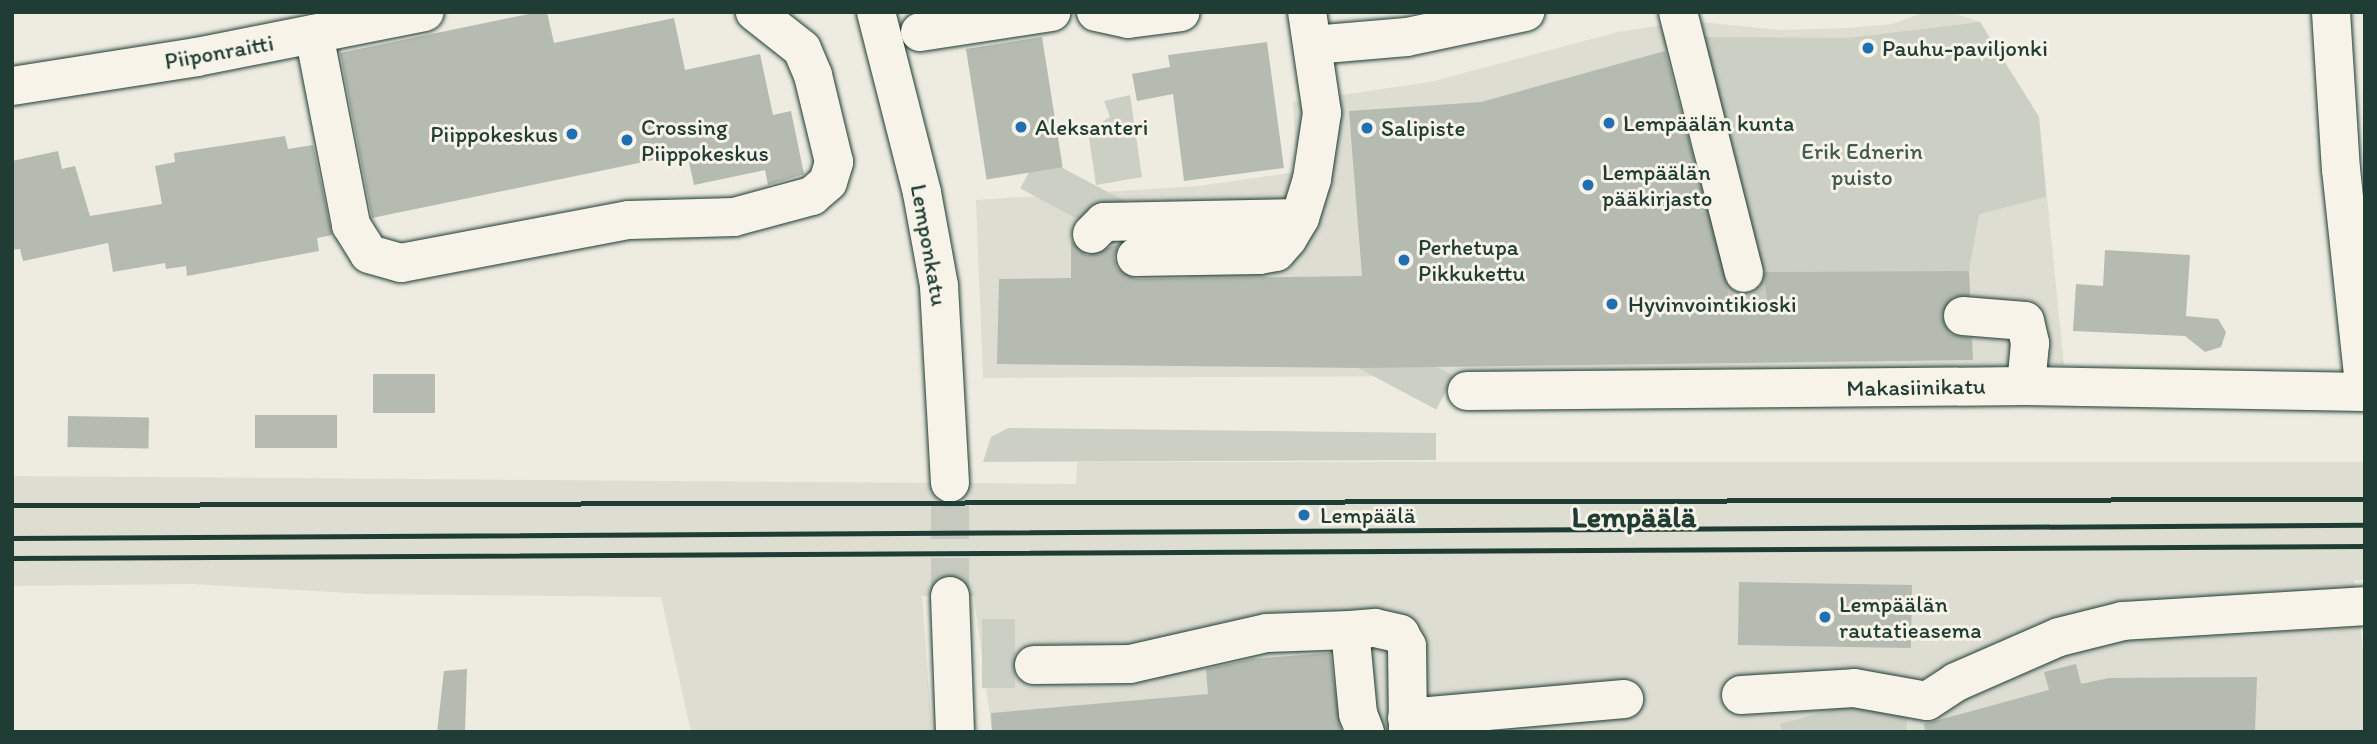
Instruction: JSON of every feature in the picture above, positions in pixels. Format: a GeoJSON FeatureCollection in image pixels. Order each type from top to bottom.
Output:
{"type":"FeatureCollection","features":[{"type":"Feature","properties":{"kind":"street","name":"Piiponraitti"},"geometry":{"type":"LineString","coordinates":[[12,86],[425,12]]}},
{"type":"Feature","properties":{"kind":"street"},"geometry":{"type":"LineString","coordinates":[[314,34],[351,225],[369,254],[401,263],[629,220],[734,217],[812,196],[828,182],[834,162],[813,75],[802,49],[755,12]]}},
{"type":"Feature","properties":{"kind":"street","name":"Lemponkatu"},"geometry":{"type":"LineString","coordinates":[[876,12],[922,193],[939,286],[950,483]]}},
{"type":"Feature","properties":{"kind":"street"},"geometry":{"type":"LineString","coordinates":[[920,32],[1051,12]]}},
{"type":"Feature","properties":{"kind":"street"},"geometry":{"type":"LineString","coordinates":[[1096,12],[1128,19],[1181,12]]}},
{"type":"Feature","properties":{"kind":"street"},"geometry":{"type":"LineString","coordinates":[[1136,257],[1242,256],[1276,251],[1300,218],[1319,147],[1322,113],[1310,29],[1408,37],[1525,12]]}},
{"type":"Feature","properties":{"kind":"street"},"geometry":{"type":"LineString","coordinates":[[1678,12],[1744,273]]}},
{"type":"Feature","properties":{"kind":"street"},"geometry":{"type":"LineString","coordinates":[[2331,12],[2363,381]]}},
{"type":"Feature","properties":{"kind":"street"},"geometry":{"type":"LineString","coordinates":[[1092,234],[1104,222],[1300,218]]}},
{"type":"Feature","properties":{"kind":"street"},"geometry":{"type":"LineString","coordinates":[[1963,316],[2025,321],[2029,343],[2026,386]]}},
{"type":"Feature","properties":{"kind":"street","name":"Makasiinikatu"},"geometry":{"type":"LineString","coordinates":[[1467,391],[2363,381]]}},
{"type":"Feature","properties":{"kind":"street"},"geometry":{"type":"LineString","coordinates":[[950,596],[955,732]]}},
{"type":"Feature","properties":{"kind":"street"},"geometry":{"type":"LineString","coordinates":[[1741,695],[1854,688],[1927,716],[1956,682],[2059,637],[2123,621],[2365,606]]}},
{"type":"Feature","properties":{"kind":"street"},"geometry":{"type":"LineString","coordinates":[[1034,665],[1130,664],[1267,632],[1389,628],[1400,634],[1407,646],[1408,725],[1624,699]]}},
{"type":"Feature","properties":{"kind":"street"},"geometry":{"type":"LineString","coordinates":[[1350,630],[1358,714],[1365,732]]}},
{"type":"Feature","properties":{"kind":"shaded area"},"geometry":{"type":"Polygon","coordinates":[[[1926,12],[1951,12],[1980,22],[2039,117],[2064,365],[1454,376],[983,378],[976,200],[1198,186],[1297,172],[1293,102],[1430,82],[1618,32],[1691,21],[1780,30],[1848,28],[1892,24],[1926,12]]]}},
{"type":"Feature","properties":{"kind":"shaded area"},"geometry":{"type":"Polygon","coordinates":[[[1077,462],[2365,462],[2365,580],[2354,580],[2365,664],[2365,732],[992,732],[974,596],[922,596],[932,732],[691,732],[661,597],[367,594],[192,584],[12,586],[12,476],[1076,484],[1077,462]]]}},
{"type":"Feature","properties":{"kind":"green space","name":"Erik Ednerin puisto"},"geometry":{"type":"Polygon","coordinates":[[[1980,22],[2039,117],[2046,197],[1979,214],[1969,271],[1973,360],[1913,360],[1752,334],[1758,265],[1699,37],[1848,38],[1980,22]]]}},
{"type":"Feature","properties":{"kind":"green space"},"geometry":{"type":"Polygon","coordinates":[[[1130,95],[1142,177],[1096,185],[1088,131],[1110,117],[1104,101],[1130,95]]]}},
{"type":"Feature","properties":{"kind":"green space"},"geometry":{"type":"Polygon","coordinates":[[[1038,155],[1454,376],[1436,410],[1020,188],[1038,155]]]}},
{"type":"Feature","properties":{"kind":"green space"},"geometry":{"type":"Polygon","coordinates":[[[1008,428],[1436,433],[1436,460],[983,462],[991,437],[1008,428]]]}},
{"type":"Feature","properties":{"kind":"green space"},"geometry":{"type":"Polygon","coordinates":[[[982,619],[1015,619],[1015,688],[982,688],[982,619]]]}},
{"type":"Feature","properties":{"kind":"green space"},"geometry":{"type":"Polygon","coordinates":[[[1844,706],[1908,714],[1906,732],[1782,732],[1780,724],[1844,706]]]}},
{"type":"Feature","properties":{"kind":"building","name":"Piippokeskus"},"geometry":{"type":"Polygon","coordinates":[[[547,12],[554,43],[674,18],[685,70],[760,54],[773,115],[791,111],[804,174],[768,185],[765,170],[694,185],[687,153],[372,218],[340,53],[547,12]]]}},
{"type":"Feature","properties":{"kind":"building","name":"Aleksanteri"},"geometry":{"type":"Polygon","coordinates":[[[1042,37],[1063,167],[987,179],[966,49],[1042,37]]]}},
{"type":"Feature","properties":{"kind":"building"},"geometry":{"type":"Polygon","coordinates":[[[1267,42],[1284,168],[1184,181],[1173,94],[1137,101],[1132,74],[1170,67],[1168,55],[1267,42]]]}},
{"type":"Feature","properties":{"kind":"building"},"geometry":{"type":"Polygon","coordinates":[[[1665,51],[1729,289],[1750,294],[1760,288],[1765,272],[1969,271],[1970,295],[1953,297],[1941,315],[1950,334],[1972,339],[1973,360],[1361,368],[997,364],[999,279],[1071,278],[1071,241],[1087,255],[1119,244],[1114,257],[1117,268],[1136,279],[1362,276],[1349,111],[1481,102],[1665,51]]]}},
{"type":"Feature","properties":{"kind":"building"},"geometry":{"type":"Polygon","coordinates":[[[285,136],[288,149],[313,145],[332,235],[317,238],[319,251],[187,276],[186,266],[166,269],[165,263],[113,272],[108,243],[23,261],[20,249],[12,250],[12,161],[58,151],[62,169],[75,166],[90,216],[162,204],[155,166],[175,162],[174,153],[285,136]]]}},
{"type":"Feature","properties":{"kind":"building"},"geometry":{"type":"Polygon","coordinates":[[[2105,250],[2190,255],[2186,316],[2218,319],[2226,332],[2221,347],[2205,352],[2185,336],[2073,331],[2076,284],[2103,286],[2105,250]]]}},
{"type":"Feature","properties":{"kind":"building"},"geometry":{"type":"Polygon","coordinates":[[[373,374],[435,374],[435,413],[373,413],[373,374]]]}},
{"type":"Feature","properties":{"kind":"building"},"geometry":{"type":"Polygon","coordinates":[[[255,415],[337,415],[337,448],[255,448],[255,415]]]}},
{"type":"Feature","properties":{"kind":"building"},"geometry":{"type":"Polygon","coordinates":[[[68,416],[149,417],[148,448],[67,447],[68,416]]]}},
{"type":"Feature","properties":{"kind":"building","name":"Lempäälän rautatieasema"},"geometry":{"type":"Polygon","coordinates":[[[1739,582],[1912,585],[1911,648],[1738,645],[1739,582]]]}},
{"type":"Feature","properties":{"kind":"building"},"geometry":{"type":"Polygon","coordinates":[[[1330,653],[1341,732],[992,732],[991,713],[1208,694],[1206,669],[1252,659],[1330,653]]]}},
{"type":"Feature","properties":{"kind":"building"},"geometry":{"type":"Polygon","coordinates":[[[2076,664],[2081,684],[2109,678],[2257,677],[2255,732],[1925,732],[1924,724],[2049,690],[2044,672],[2076,664]]]}},
{"type":"Feature","properties":{"kind":"building"},"geometry":{"type":"Polygon","coordinates":[[[467,669],[465,732],[437,732],[444,671],[467,669]]]}},
{"type":"Feature","properties":{"kind":"tunnel"},"geometry":{"type":"LineString","coordinates":[[1744,273],[1751,320]]}},
{"type":"Feature","properties":{"kind":"tunnel"},"geometry":{"type":"LineString","coordinates":[[950,483],[950,596]]}},
{"type":"Feature","properties":{"kind":"railway"},"geometry":{"type":"LineString","coordinates":[[12,505],[2365,499]]}},
{"type":"Feature","properties":{"kind":"railway"},"geometry":{"type":"LineString","coordinates":[[12,538],[2365,525]]}},
{"type":"Feature","properties":{"kind":"railway"},"geometry":{"type":"LineString","coordinates":[[12,558],[2365,546]]}},
{"type":"Feature","properties":{"kind":"place","name":"Pauhu-paviljonki"},"geometry":{"type":"Point","coordinates":[1868,48]}},
{"type":"Feature","properties":{"kind":"place","name":"Lempäälän kunta"},"geometry":{"type":"Point","coordinates":[1609,123]}},
{"type":"Feature","properties":{"kind":"place","name":"Aleksanteri"},"geometry":{"type":"Point","coordinates":[1021,127]}},
{"type":"Feature","properties":{"kind":"place","name":"Salipiste"},"geometry":{"type":"Point","coordinates":[1367,128]}},
{"type":"Feature","properties":{"kind":"place","name":"Piippokeskus"},"geometry":{"type":"Point","coordinates":[572,134]}},
{"type":"Feature","properties":{"kind":"place","name":"Crossing Piippokeskus"},"geometry":{"type":"Point","coordinates":[627,140]}},
{"type":"Feature","properties":{"kind":"place","name":"Lempäälän pääkirjasto"},"geometry":{"type":"Point","coordinates":[1588,185]}},
{"type":"Feature","properties":{"kind":"place","name":"Perhetupa Pikkukettu"},"geometry":{"type":"Point","coordinates":[1404,260]}},
{"type":"Feature","properties":{"kind":"place","name":"Hyvinvointikioski"},"geometry":{"type":"Point","coordinates":[1612,304]}},
{"type":"Feature","properties":{"kind":"place","name":"Lempäälä"},"geometry":{"type":"Point","coordinates":[1304,515]}},
{"type":"Feature","properties":{"kind":"place","name":"Lempäälän rautatieasema"},"geometry":{"type":"Point","coordinates":[1825,617]}},
{"type":"Feature","properties":{"kind":"district","name":"Lempäälä"},"geometry":{"type":"Point","coordinates":[1634,517]}}]}
